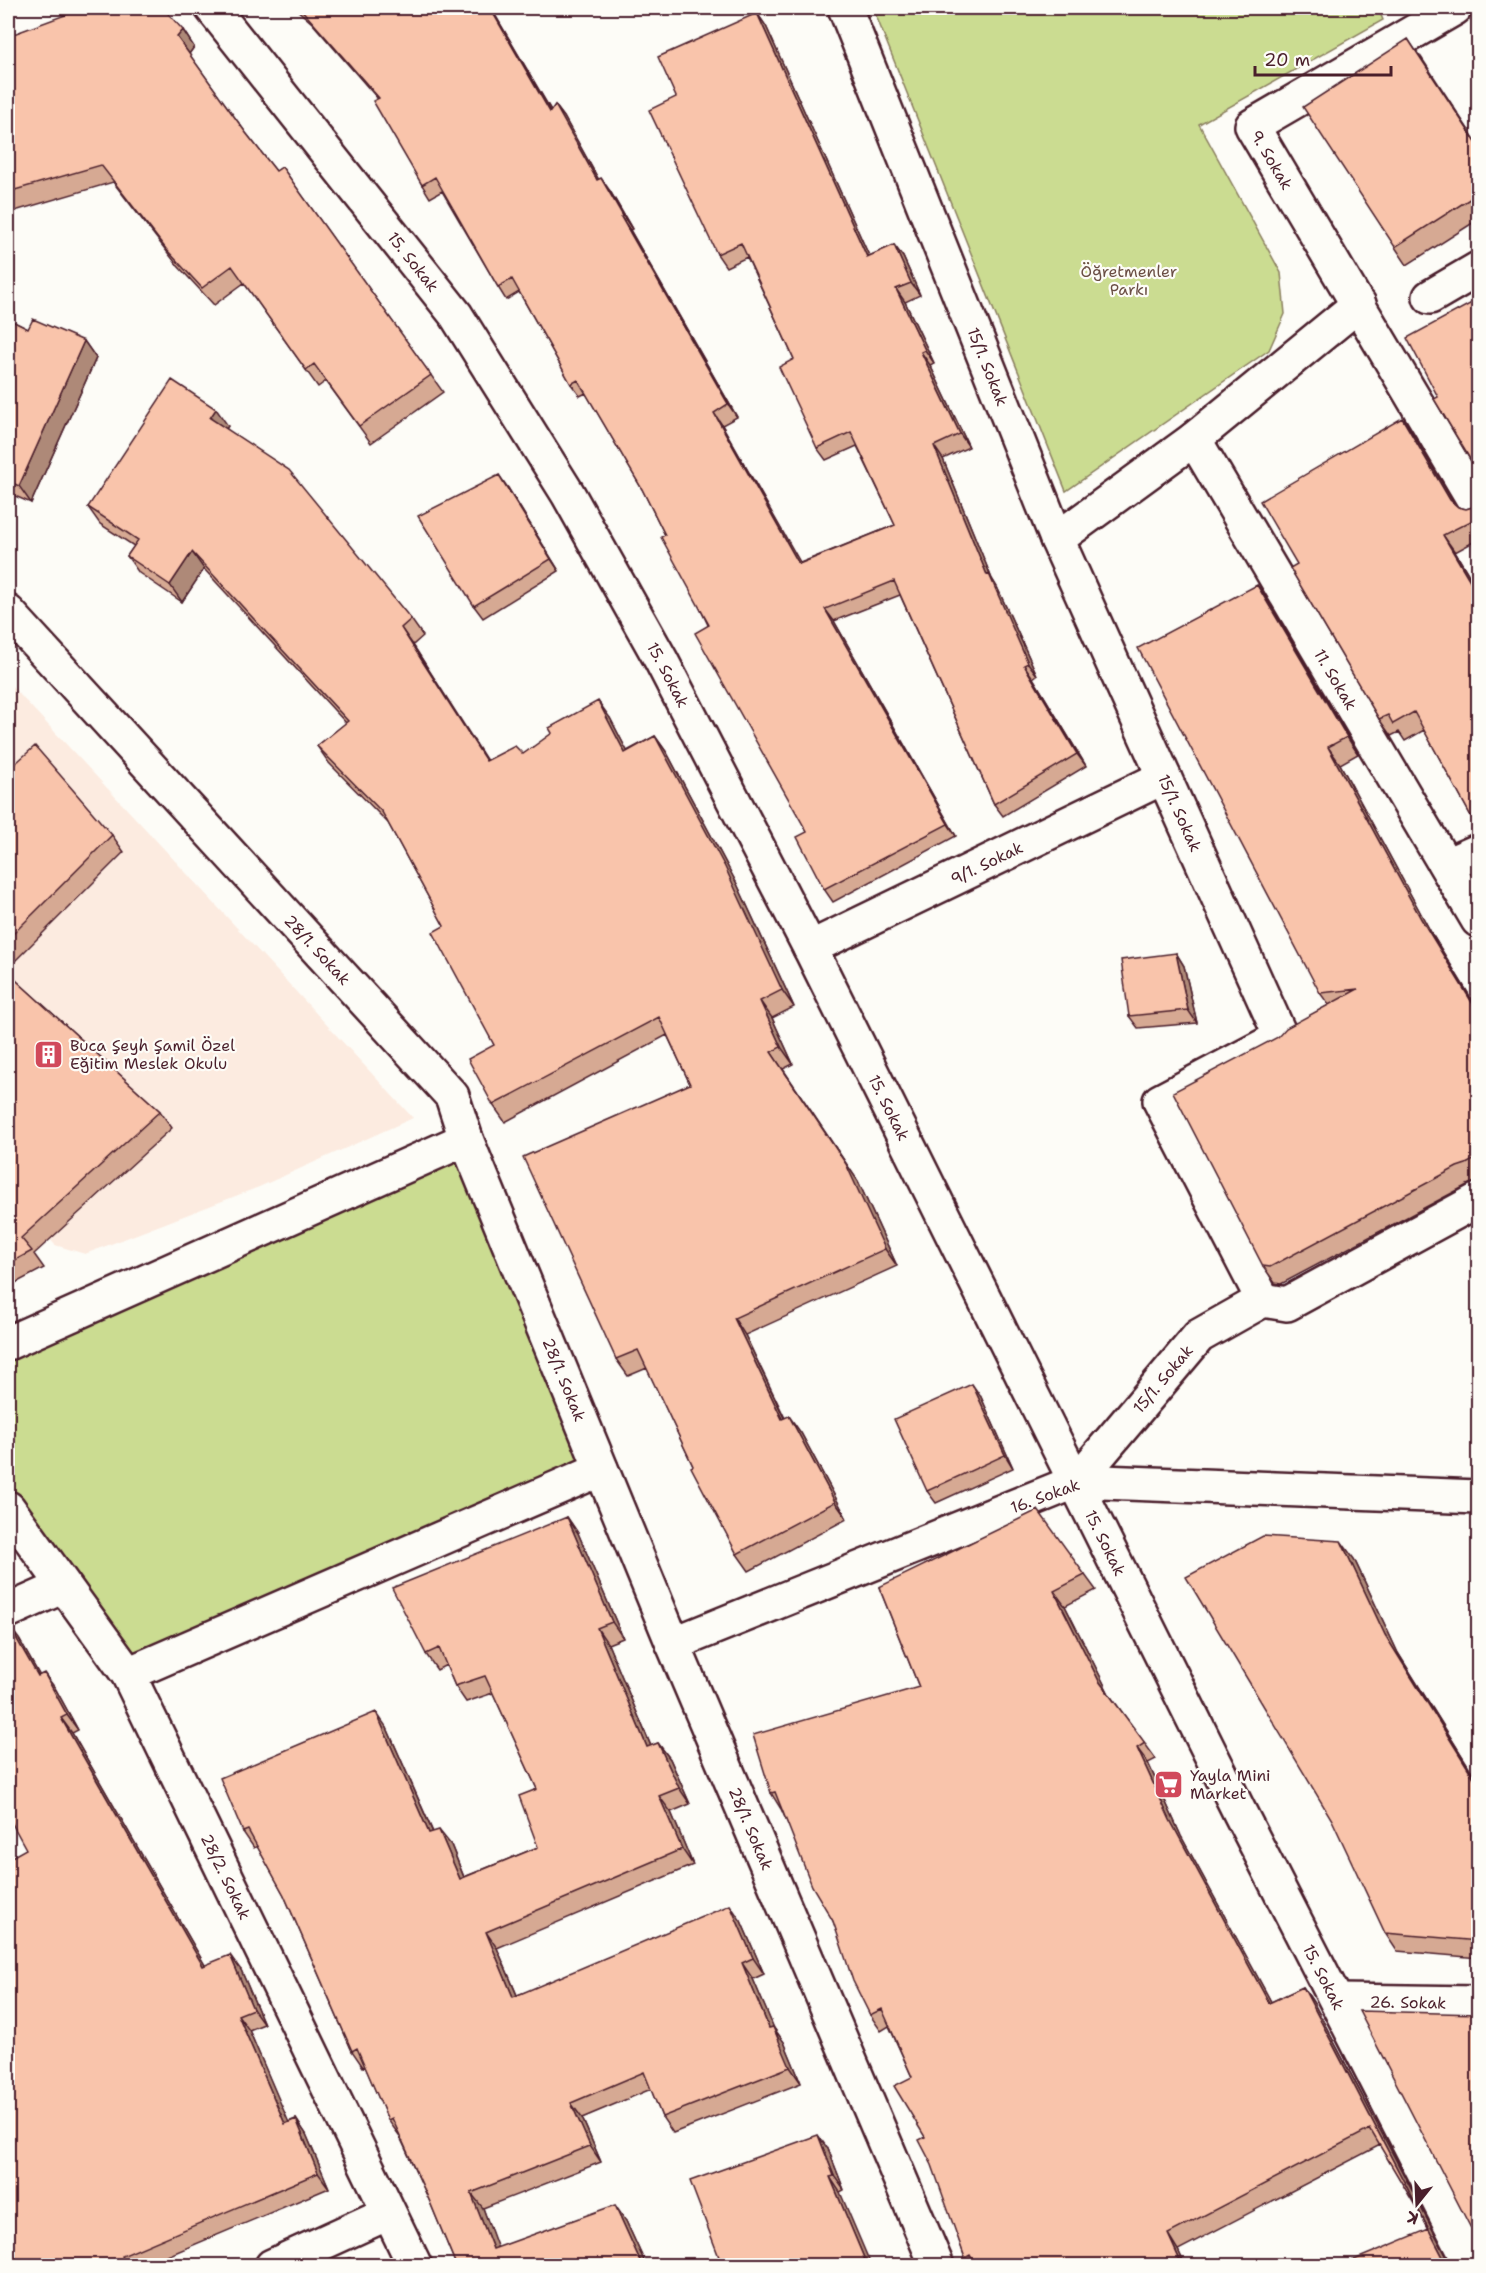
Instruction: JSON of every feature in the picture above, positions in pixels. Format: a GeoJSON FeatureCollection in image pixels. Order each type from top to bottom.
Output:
{"type":"FeatureCollection","features":[{"type":"Feature","properties":{"kind":"street","name":"15. Sokak"},"geometry":{"type":"LineString","coordinates":[[212,8],[462,325],[568,494],[661,660],[810,948],[1077,1481],[1240,1813],[1472,2265]]}},
{"type":"Feature","properties":{"kind":"street","name":"15/1. Sokak"},"geometry":{"type":"LineString","coordinates":[[845,8],[1057,538],[1281,1037],[1160,1101],[1263,1300],[1199,1336],[1077,1481]]}},
{"type":"Feature","properties":{"kind":"street","name":"9. Sokak"},"geometry":{"type":"LineString","coordinates":[[1455,8],[1252,126],[1479,507]]}},
{"type":"Feature","properties":{"kind":"street"},"geometry":{"type":"LineString","coordinates":[[1430,297],[1479,269]]}},
{"type":"Feature","properties":{"kind":"street"},"geometry":{"type":"LineString","coordinates":[[1057,538],[1194,439],[1359,304]]}},
{"type":"Feature","properties":{"kind":"street","name":"11. Sokak"},"geometry":{"type":"LineString","coordinates":[[1194,439],[1479,920]]}},
{"type":"Feature","properties":{"kind":"street","name":"28/1. Sokak"},"geometry":{"type":"LineString","coordinates":[[8,612],[452,1096],[466,1139],[673,1644],[937,2265]]}},
{"type":"Feature","properties":{"kind":"street","name":"9/1. Sokak"},"geometry":{"type":"LineString","coordinates":[[810,948],[1164,777]]}},
{"type":"Feature","properties":{"kind":"street"},"geometry":{"type":"LineString","coordinates":[[1446,865],[1479,851]]}},
{"type":"Feature","properties":{"kind":"street"},"geometry":{"type":"LineString","coordinates":[[8,1343],[466,1139]]}},
{"type":"Feature","properties":{"kind":"street"},"geometry":{"type":"LineString","coordinates":[[1263,1300],[1287,1304],[1479,1200]]}},
{"type":"Feature","properties":{"kind":"street"},"geometry":{"type":"LineString","coordinates":[[128,1674],[601,1469]]}},
{"type":"Feature","properties":{"kind":"street","name":"16. Sokak"},"geometry":{"type":"LineString","coordinates":[[673,1644],[1077,1481],[1479,1497]]}},
{"type":"Feature","properties":{"kind":"street","name":"28/2. Sokak"},"geometry":{"type":"LineString","coordinates":[[8,1508],[128,1674],[415,2265]]}},
{"type":"Feature","properties":{"kind":"street"},"geometry":{"type":"LineString","coordinates":[[8,1611],[64,1586]]}},
{"type":"Feature","properties":{"kind":"street","name":"26. Sokak"},"geometry":{"type":"LineString","coordinates":[[1338,2001],[1479,2003]]}},
{"type":"Feature","properties":{"kind":"street"},"geometry":{"type":"LineString","coordinates":[[272,2265],[388,2213]]}},
{"type":"Feature","properties":{"kind":"shaded area"},"geometry":{"type":"Polygon","coordinates":[[[8,682],[413,1118],[259,1187],[85,1254],[55,1245],[8,1191],[8,682]]]}},
{"type":"Feature","properties":{"kind":"green space","name":"Öğretmenler Parkı"},"geometry":{"type":"Polygon","coordinates":[[[873,8],[1378,8],[1383,20],[1199,124],[1281,273],[1285,314],[1269,350],[1066,491],[873,8]]]}},
{"type":"Feature","properties":{"kind":"green space"},"geometry":{"type":"Polygon","coordinates":[[[466,1139],[601,1469],[128,1674],[8,1508],[8,1343],[466,1139]]]}},
{"type":"Feature","properties":{"kind":"building"},"geometry":{"type":"Polygon","coordinates":[[[84,8],[163,8],[183,30],[177,37],[246,133],[276,171],[282,167],[431,375],[359,426],[314,364],[306,370],[232,266],[202,288],[166,249],[101,165],[8,192],[8,36],[84,8]]]}},
{"type":"Feature","properties":{"kind":"building"},"geometry":{"type":"Polygon","coordinates":[[[300,8],[490,8],[550,112],[555,105],[597,180],[601,178],[728,404],[714,413],[799,564],[895,525],[851,432],[817,448],[779,367],[794,359],[741,243],[717,254],[649,110],[676,97],[658,57],[757,13],[867,257],[894,245],[911,283],[896,289],[925,350],[921,352],[960,434],[934,446],[987,575],[989,574],[1028,663],[1024,665],[1077,754],[994,804],[894,581],[825,609],[948,824],[824,889],[797,837],[807,832],[695,633],[709,625],[661,537],[665,535],[642,489],[578,380],[571,384],[512,279],[498,287],[435,177],[422,185],[373,101],[379,98],[300,8]]]}},
{"type":"Feature","properties":{"kind":"building"},"geometry":{"type":"Polygon","coordinates":[[[1408,39],[1479,147],[1479,193],[1395,247],[1303,107],[1408,39]]]}},
{"type":"Feature","properties":{"kind":"building"},"geometry":{"type":"Polygon","coordinates":[[[1479,299],[1479,474],[1434,399],[1438,397],[1407,338],[1479,299]]]}},
{"type":"Feature","properties":{"kind":"building"},"geometry":{"type":"Polygon","coordinates":[[[8,319],[28,329],[33,319],[84,341],[19,486],[8,481],[8,319]]]}},
{"type":"Feature","properties":{"kind":"building"},"geometry":{"type":"Polygon","coordinates":[[[172,380],[216,409],[210,418],[289,470],[411,619],[401,628],[486,761],[515,746],[523,754],[552,733],[549,728],[598,701],[625,753],[655,736],[725,867],[782,990],[760,1001],[781,1047],[771,1052],[846,1164],[885,1249],[734,1318],[782,1419],[789,1416],[835,1502],[737,1554],[691,1467],[693,1466],[638,1350],[616,1359],[523,1157],[690,1084],[659,1017],[493,1105],[468,1059],[494,1045],[433,932],[444,926],[382,812],[317,746],[348,721],[192,552],[170,585],[127,556],[138,540],[88,507],[172,380]]]}},
{"type":"Feature","properties":{"kind":"building"},"geometry":{"type":"Polygon","coordinates":[[[1402,418],[1450,500],[1458,507],[1466,509],[1479,504],[1479,517],[1443,535],[1479,596],[1479,821],[1471,816],[1414,712],[1393,724],[1388,715],[1379,719],[1290,568],[1297,564],[1260,501],[1402,418]]]}},
{"type":"Feature","properties":{"kind":"building"},"geometry":{"type":"Polygon","coordinates":[[[499,475],[551,559],[474,606],[418,516],[499,475]]]}},
{"type":"Feature","properties":{"kind":"building"},"geometry":{"type":"Polygon","coordinates":[[[1257,585],[1347,737],[1328,747],[1421,919],[1479,1014],[1479,1157],[1270,1267],[1263,1266],[1173,1092],[1278,1037],[1286,1028],[1358,989],[1320,993],[1138,648],[1257,585]]]}},
{"type":"Feature","properties":{"kind":"building"},"geometry":{"type":"Polygon","coordinates":[[[35,746],[112,835],[8,939],[8,770],[35,746]]]}},
{"type":"Feature","properties":{"kind":"building"},"geometry":{"type":"Polygon","coordinates":[[[1176,953],[1188,1010],[1129,1016],[1121,960],[1176,953]]]}},
{"type":"Feature","properties":{"kind":"building","name":"Buca Şeyh Şamil Özel Eğitim Meslek Okulu"},"geometry":{"type":"Polygon","coordinates":[[[8,973],[160,1111],[21,1238],[32,1251],[8,1264],[8,973]]]}},
{"type":"Feature","properties":{"kind":"building"},"geometry":{"type":"Polygon","coordinates":[[[972,1384],[1005,1455],[927,1491],[894,1419],[972,1384]]]}},
{"type":"Feature","properties":{"kind":"building"},"geometry":{"type":"Polygon","coordinates":[[[1038,1510],[1085,1575],[1054,1591],[1099,1681],[1145,1743],[1137,1748],[1170,1820],[1269,2003],[1303,1987],[1424,2221],[1370,2129],[1168,2234],[1182,2265],[976,2265],[970,2255],[965,2258],[932,2165],[919,2140],[925,2137],[894,2086],[912,2077],[882,2009],[870,2015],[853,1981],[833,1921],[812,1886],[775,1792],[771,1793],[753,1735],[919,1687],[879,1587],[1038,1510]]]}},
{"type":"Feature","properties":{"kind":"building"},"geometry":{"type":"Polygon","coordinates":[[[567,1517],[612,1622],[597,1628],[647,1747],[658,1743],[679,1788],[659,1796],[682,1849],[486,1932],[513,1997],[730,1905],[753,1958],[742,1963],[769,2028],[773,2027],[790,2067],[662,2117],[644,2072],[571,2103],[590,2146],[471,2193],[493,2249],[615,2205],[642,2265],[456,2265],[392,2118],[388,2120],[357,2048],[352,2051],[284,1895],[248,1830],[243,1832],[220,1778],[376,1712],[429,1833],[439,1830],[460,1879],[538,1847],[519,1796],[537,1789],[485,1676],[455,1686],[439,1648],[426,1654],[392,1588],[567,1517]]]}},
{"type":"Feature","properties":{"kind":"building"},"geometry":{"type":"Polygon","coordinates":[[[1263,1536],[1341,1541],[1385,1635],[1479,1786],[1479,1941],[1385,1933],[1332,1820],[1186,1577],[1263,1536]]]}},
{"type":"Feature","properties":{"kind":"building"},"geometry":{"type":"Polygon","coordinates":[[[8,1624],[38,1676],[44,1673],[67,1715],[61,1718],[203,1966],[230,1955],[253,2009],[238,2015],[285,2124],[296,2119],[318,2173],[122,2256],[126,2263],[122,2265],[8,2265],[8,1859],[26,1849],[8,1816],[8,1624]]]}},
{"type":"Feature","properties":{"kind":"building"},"geometry":{"type":"Polygon","coordinates":[[[1359,2011],[1479,2014],[1479,2245],[1478,2242],[1359,2011]]]}},
{"type":"Feature","properties":{"kind":"building"},"geometry":{"type":"Polygon","coordinates":[[[818,2135],[834,2176],[830,2177],[867,2265],[722,2265],[690,2181],[818,2135]]]}},
{"type":"Feature","properties":{"kind":"building"},"geometry":{"type":"Polygon","coordinates":[[[1429,2229],[1444,2259],[1450,2265],[1342,2265],[1429,2229]]]}},
{"type":"Feature","properties":{"kind":"building"},"geometry":{"type":"Polygon","coordinates":[[[1479,2256],[1479,2265],[1471,2265],[1477,2261],[1479,2256]]]}},
{"type":"Feature","properties":{"kind":"building"},"geometry":{"type":"Polygon","coordinates":[[[350,2258],[353,2265],[332,2265],[350,2258]]]}},
{"type":"Feature","properties":{"kind":"place","name":"Buca Şeyh Şamil Özel Eğitim Meslek Okulu"},"geometry":{"type":"Point","coordinates":[49,1054]}},
{"type":"Feature","properties":{"kind":"place","name":"Yayla Mini Market"},"geometry":{"type":"Point","coordinates":[1169,1784]}}]}
